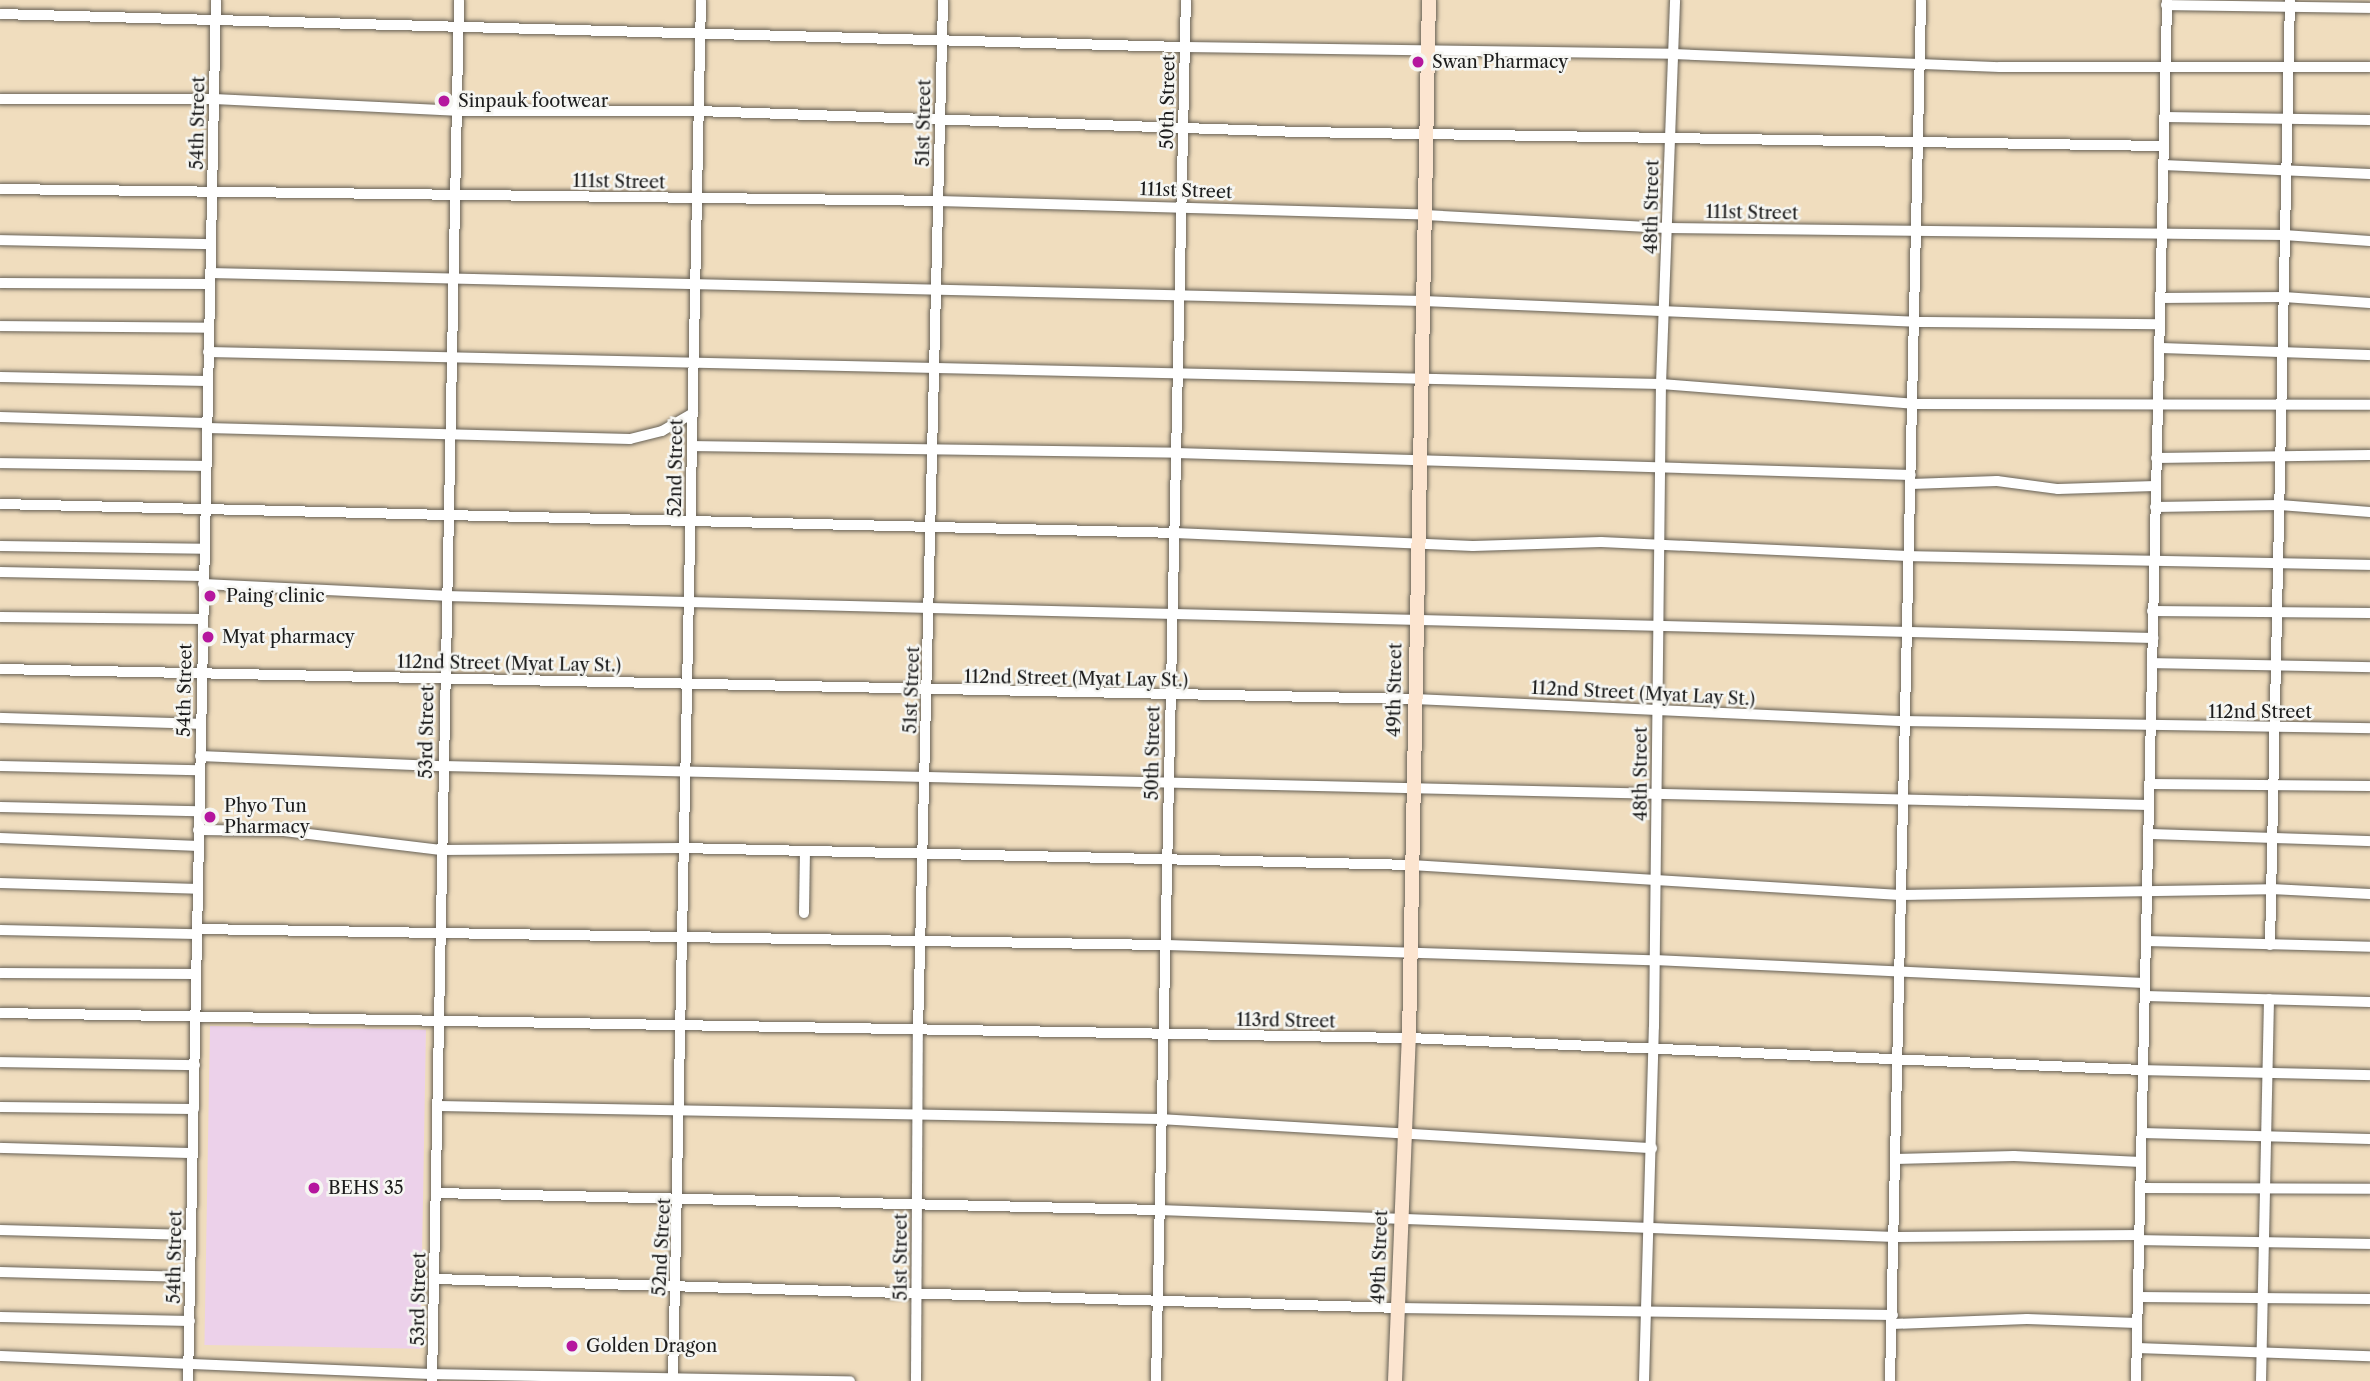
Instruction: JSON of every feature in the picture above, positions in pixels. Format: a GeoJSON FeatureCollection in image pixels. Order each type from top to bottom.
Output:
{"type":"FeatureCollection","features":[{"type":"Feature","properties":{"kind":"main road","name":"49th Street"},"geometry":{"type":"LineString","coordinates":[[1395,1381],[1409,1038],[1429,0]]}},
{"type":"Feature","properties":{"kind":"street","name":"54th Street"},"geometry":{"type":"LineString","coordinates":[[188,1381],[216,0]]}},
{"type":"Feature","properties":{"kind":"street","name":"53rd Street"},"geometry":{"type":"LineString","coordinates":[[432,1378],[442,933],[447,434],[459,0]]}},
{"type":"Feature","properties":{"kind":"street","name":"52nd Street"},"geometry":{"type":"LineString","coordinates":[[673,1378],[680,1196],[679,936],[682,771],[694,446],[692,364],[701,0]]}},
{"type":"Feature","properties":{"kind":"street","name":"51st Street"},"geometry":{"type":"LineString","coordinates":[[916,1381],[918,1031],[939,290],[938,201],[943,0]]}},
{"type":"Feature","properties":{"kind":"street","name":"50th Street"},"geometry":{"type":"LineString","coordinates":[[1156,1381],[1186,0]]}},
{"type":"Feature","properties":{"kind":"street","name":"48th Street"},"geometry":{"type":"LineString","coordinates":[[1644,1381],[1654,1051],[1661,384],[1675,0]]}},
{"type":"Feature","properties":{"kind":"street"},"geometry":{"type":"LineString","coordinates":[[1890,1381],[1896,1237],[1900,895],[1905,802],[1908,556],[1919,142],[1917,64],[1921,0]]}},
{"type":"Feature","properties":{"kind":"street"},"geometry":{"type":"LineString","coordinates":[[2136,1381],[2166,3],[2290,3],[2370,8]]}},
{"type":"Feature","properties":{"kind":"street"},"geometry":{"type":"LineString","coordinates":[[2270,945],[2277,562],[2285,406],[2284,235],[2290,3]]}},
{"type":"Feature","properties":{"kind":"street"},"geometry":{"type":"LineString","coordinates":[[0,14],[459,29],[700,32],[1185,47],[1673,54],[2084,69],[2165,64],[2370,67]]}},
{"type":"Feature","properties":{"kind":"street"},"geometry":{"type":"LineString","coordinates":[[0,99],[214,99],[456,111],[698,111],[1669,139],[2163,146]]}},
{"type":"Feature","properties":{"kind":"street"},"geometry":{"type":"LineString","coordinates":[[2164,117],[2370,120]]}},
{"type":"Feature","properties":{"kind":"street"},"geometry":{"type":"LineString","coordinates":[[2163,165],[2370,174]]}},
{"type":"Feature","properties":{"kind":"street","name":"111st Street"},"geometry":{"type":"LineString","coordinates":[[0,189],[1182,206],[1667,228],[2284,235],[2370,241]]}},
{"type":"Feature","properties":{"kind":"street"},"geometry":{"type":"LineString","coordinates":[[0,240],[210,244]]}},
{"type":"Feature","properties":{"kind":"street"},"geometry":{"type":"LineString","coordinates":[[0,283],[210,278],[452,280],[939,290],[1178,299],[1423,301],[1664,309],[1916,322],[2160,324]]}},
{"type":"Feature","properties":{"kind":"street"},"geometry":{"type":"LineString","coordinates":[[2160,298],[2284,297],[2370,303]]}},
{"type":"Feature","properties":{"kind":"street"},"geometry":{"type":"LineString","coordinates":[[0,326],[209,328]]}},
{"type":"Feature","properties":{"kind":"street"},"geometry":{"type":"LineString","coordinates":[[2159,348],[2370,355]]}},
{"type":"Feature","properties":{"kind":"street"},"geometry":{"type":"LineString","coordinates":[[208,352],[450,356],[1177,377],[1661,384],[1913,404],[2370,405]]}},
{"type":"Feature","properties":{"kind":"street"},"geometry":{"type":"LineString","coordinates":[[0,377],[207,381]]}},
{"type":"Feature","properties":{"kind":"street"},"geometry":{"type":"LineString","coordinates":[[0,417],[631,439],[662,430],[693,413]]}},
{"type":"Feature","properties":{"kind":"street"},"geometry":{"type":"LineString","coordinates":[[694,446],[1176,453],[1997,481],[2058,489],[2155,486]]}},
{"type":"Feature","properties":{"kind":"street"},"geometry":{"type":"LineString","coordinates":[[2156,458],[2370,455]]}},
{"type":"Feature","properties":{"kind":"street"},"geometry":{"type":"LineString","coordinates":[[0,463],[206,466]]}},
{"type":"Feature","properties":{"kind":"street"},"geometry":{"type":"LineString","coordinates":[[0,504],[446,514],[931,530],[1175,533],[1418,541],[1473,546],[1601,542],[1659,548],[1908,556],[2370,565]]}},
{"type":"Feature","properties":{"kind":"street"},"geometry":{"type":"LineString","coordinates":[[2155,507],[2280,506],[2370,512]]}},
{"type":"Feature","properties":{"kind":"street"},"geometry":{"type":"LineString","coordinates":[[0,546],[204,549]]}},
{"type":"Feature","properties":{"kind":"street"},"geometry":{"type":"LineString","coordinates":[[0,572],[203,580],[445,596],[2152,638]]}},
{"type":"Feature","properties":{"kind":"street"},"geometry":{"type":"LineString","coordinates":[[2152,611],[2370,612]]}},
{"type":"Feature","properties":{"kind":"street"},"geometry":{"type":"LineString","coordinates":[[0,617],[202,619]]}},
{"type":"Feature","properties":{"kind":"street"},"geometry":{"type":"LineString","coordinates":[[2152,663],[2370,667]]}},
{"type":"Feature","properties":{"kind":"street","name":"112nd Street (Myat Lay St.)"},"geometry":{"type":"LineString","coordinates":[[0,669],[928,692],[1414,699],[1906,721],[2151,727]]}},
{"type":"Feature","properties":{"kind":"street"},"geometry":{"type":"LineString","coordinates":[[0,718],[201,724]]}},
{"type":"Feature","properties":{"kind":"street","name":"112nd Street"},"geometry":{"type":"LineString","coordinates":[[2151,727],[2370,728]]}},
{"type":"Feature","properties":{"kind":"street"},"geometry":{"type":"LineString","coordinates":[[200,756],[443,766],[925,774],[1905,802],[2149,805]]}},
{"type":"Feature","properties":{"kind":"street"},"geometry":{"type":"LineString","coordinates":[[0,766],[199,770]]}},
{"type":"Feature","properties":{"kind":"street"},"geometry":{"type":"LineString","coordinates":[[2151,784],[2271,788],[2370,786]]}},
{"type":"Feature","properties":{"kind":"street"},"geometry":{"type":"LineString","coordinates":[[0,807],[199,811]]}},
{"type":"Feature","properties":{"kind":"street"},"geometry":{"type":"LineString","coordinates":[[198,830],[284,831],[441,850],[681,848],[1166,862],[1411,865],[1655,877],[1900,895],[2272,888],[2370,894]]}},
{"type":"Feature","properties":{"kind":"street"},"geometry":{"type":"LineString","coordinates":[[2148,834],[2370,841]]}},
{"type":"Feature","properties":{"kind":"street"},"geometry":{"type":"LineString","coordinates":[[0,838],[199,846]]}},
{"type":"Feature","properties":{"kind":"street"},"geometry":{"type":"LineString","coordinates":[[804,913],[805,852]]}},
{"type":"Feature","properties":{"kind":"street"},"geometry":{"type":"LineString","coordinates":[[0,883],[198,889]]}},
{"type":"Feature","properties":{"kind":"street"},"geometry":{"type":"LineString","coordinates":[[0,930],[197,934],[197,929],[1164,945],[1654,960],[2144,983]]}},
{"type":"Feature","properties":{"kind":"street"},"geometry":{"type":"LineString","coordinates":[[2146,942],[2370,947]]}},
{"type":"Feature","properties":{"kind":"street"},"geometry":{"type":"LineString","coordinates":[[0,973],[196,974]]}},
{"type":"Feature","properties":{"kind":"street"},"geometry":{"type":"LineString","coordinates":[[2145,996],[2370,1002]]}},
{"type":"Feature","properties":{"kind":"street"},"geometry":{"type":"LineString","coordinates":[[2261,1381],[2269,999]]}},
{"type":"Feature","properties":{"kind":"street","name":"113rd Street"},"geometry":{"type":"LineString","coordinates":[[0,1013],[1162,1036],[1409,1038],[1654,1051]]}},
{"type":"Feature","properties":{"kind":"street"},"geometry":{"type":"LineString","coordinates":[[1654,1051],[2143,1070],[2370,1075]]}},
{"type":"Feature","properties":{"kind":"street"},"geometry":{"type":"LineString","coordinates":[[0,1062],[195,1065]]}},
{"type":"Feature","properties":{"kind":"street"},"geometry":{"type":"LineString","coordinates":[[439,1106],[680,1114],[1160,1119],[1652,1148]]}},
{"type":"Feature","properties":{"kind":"street"},"geometry":{"type":"LineString","coordinates":[[0,1107],[194,1109]]}},
{"type":"Feature","properties":{"kind":"street"},"geometry":{"type":"LineString","coordinates":[[2141,1133],[2370,1139]]}},
{"type":"Feature","properties":{"kind":"street"},"geometry":{"type":"LineString","coordinates":[[0,1148],[193,1153]]}},
{"type":"Feature","properties":{"kind":"street"},"geometry":{"type":"LineString","coordinates":[[1895,1159],[2014,1156],[2141,1161]]}},
{"type":"Feature","properties":{"kind":"street"},"geometry":{"type":"LineString","coordinates":[[2140,1188],[2370,1189]]}},
{"type":"Feature","properties":{"kind":"street"},"geometry":{"type":"LineString","coordinates":[[437,1193],[680,1196],[1159,1210],[1401,1222],[1896,1237],[2139,1238],[2370,1244]]}},
{"type":"Feature","properties":{"kind":"street"},"geometry":{"type":"LineString","coordinates":[[0,1230],[191,1235]]}},
{"type":"Feature","properties":{"kind":"street"},"geometry":{"type":"LineString","coordinates":[[0,1272],[190,1277]]}},
{"type":"Feature","properties":{"kind":"street"},"geometry":{"type":"LineString","coordinates":[[435,1279],[916,1291],[1398,1308],[1645,1310],[1893,1320],[2026,1319],[2137,1323]]}},
{"type":"Feature","properties":{"kind":"street"},"geometry":{"type":"LineString","coordinates":[[2138,1297],[2370,1298]]}},
{"type":"Feature","properties":{"kind":"street"},"geometry":{"type":"LineString","coordinates":[[0,1317],[190,1321]]}},
{"type":"Feature","properties":{"kind":"street"},"geometry":{"type":"LineString","coordinates":[[2137,1348],[2370,1356]]}},
{"type":"Feature","properties":{"kind":"street"},"geometry":{"type":"LineString","coordinates":[[0,1356],[189,1362],[432,1378],[850,1381]]}},
{"type":"Feature","properties":{"kind":"shaded area","name":"BEHS 35"},"geometry":{"type":"Polygon","coordinates":[[[210,1026],[426,1030],[420,1349],[204,1345],[210,1026]]]}},
{"type":"Feature","properties":{"kind":"place","name":"Swan Pharmacy"},"geometry":{"type":"Point","coordinates":[1418,62]}},
{"type":"Feature","properties":{"kind":"place","name":"Sinpauk footwear"},"geometry":{"type":"Point","coordinates":[444,101]}},
{"type":"Feature","properties":{"kind":"place","name":"Paing clinic"},"geometry":{"type":"Point","coordinates":[210,596]}},
{"type":"Feature","properties":{"kind":"place","name":"Myat pharmacy"},"geometry":{"type":"Point","coordinates":[208,637]}},
{"type":"Feature","properties":{"kind":"place","name":"Phyo Tun Pharmacy"},"geometry":{"type":"Point","coordinates":[210,817]}},
{"type":"Feature","properties":{"kind":"place","name":"BEHS 35"},"geometry":{"type":"Point","coordinates":[314,1188]}},
{"type":"Feature","properties":{"kind":"place","name":"Golden Dragon"},"geometry":{"type":"Point","coordinates":[572,1346]}}]}
